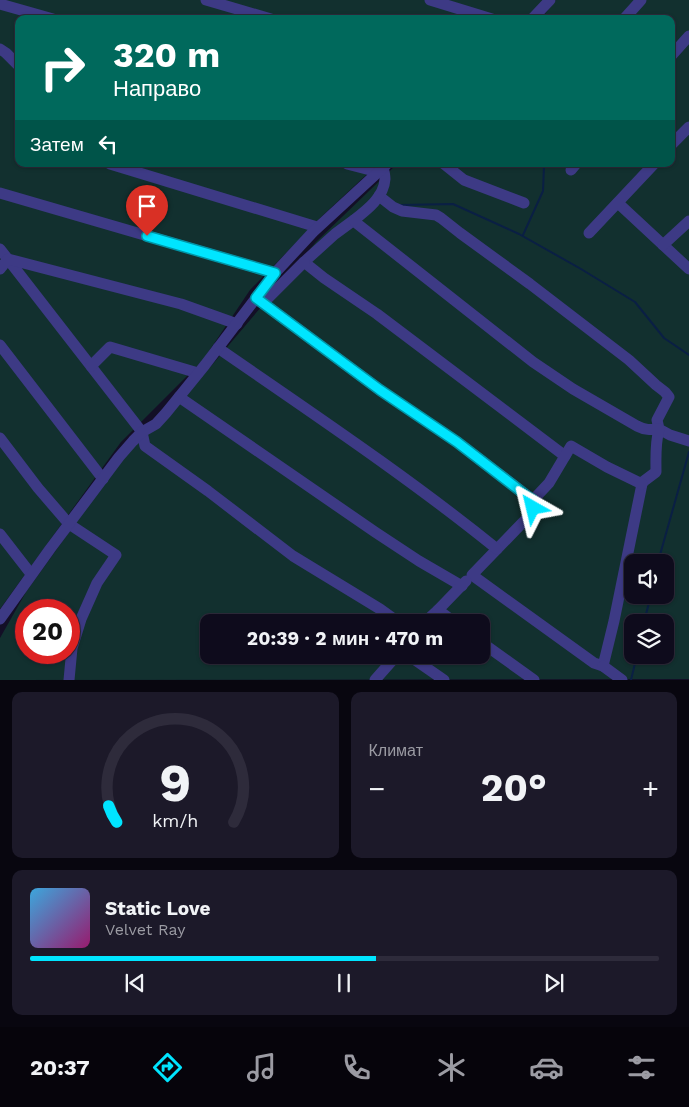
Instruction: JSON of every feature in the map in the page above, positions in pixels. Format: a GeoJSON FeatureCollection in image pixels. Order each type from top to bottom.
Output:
{"type":"FeatureCollection","features":[{"type":"Feature","properties":{"kind":"lane"},"geometry":{"type":"LineString","coordinates":[[206,0],[257,15]]}},
{"type":"Feature","properties":{"kind":"lane"},"geometry":{"type":"LineString","coordinates":[[430,0],[479,15]]}},
{"type":"Feature","properties":{"kind":"lane"},"geometry":{"type":"LineString","coordinates":[[536,15],[550,0]]}},
{"type":"Feature","properties":{"kind":"lane"},"geometry":{"type":"LineString","coordinates":[[628,15],[641,0]]}},
{"type":"Feature","properties":{"kind":"lane"},"geometry":{"type":"LineString","coordinates":[[0,4],[39,15]]}},
{"type":"Feature","properties":{"kind":"lane"},"geometry":{"type":"LineString","coordinates":[[675,52],[689,36]]}},
{"type":"Feature","properties":{"kind":"lane"},"geometry":{"type":"LineString","coordinates":[[0,49],[15,62]]}},
{"type":"Feature","properties":{"kind":"lane"},"geometry":{"type":"LineString","coordinates":[[675,141],[689,127]]}},
{"type":"Feature","properties":{"kind":"lane"},"geometry":{"type":"LineString","coordinates":[[120,167],[317,227]]}},
{"type":"Feature","properties":{"kind":"lane"},"geometry":{"type":"LineString","coordinates":[[448,167],[464,180],[524,203]]}},
{"type":"Feature","properties":{"kind":"lane"},"geometry":{"type":"LineString","coordinates":[[589,234],[651,167]]}},
{"type":"Feature","properties":{"kind":"lane"},"geometry":{"type":"LineString","coordinates":[[260,300],[275,273],[317,227],[383,168]]}},
{"type":"Feature","properties":{"kind":"lane"},"geometry":{"type":"LineString","coordinates":[[1,614],[128,446],[142,432],[156,424],[237,324],[260,300],[334,234],[369,208],[383,188],[385,179],[383,168]]}},
{"type":"Feature","properties":{"kind":"lane"},"geometry":{"type":"LineString","coordinates":[[0,192],[275,273]]}},
{"type":"Feature","properties":{"kind":"lane"},"geometry":{"type":"LineString","coordinates":[[379,196],[393,207],[402,211],[436,215],[441,218],[629,360],[665,392],[669,398],[657,420],[659,429],[656,439],[656,472],[642,484],[614,621],[602,666]]}},
{"type":"Feature","properties":{"kind":"lane"},"geometry":{"type":"LineString","coordinates":[[618,203],[689,269]]}},
{"type":"Feature","properties":{"kind":"lane"},"geometry":{"type":"LineString","coordinates":[[354,220],[365,231],[547,372],[643,429],[659,429],[689,441]]}},
{"type":"Feature","properties":{"kind":"lane"},"geometry":{"type":"LineString","coordinates":[[663,245],[689,221]]}},
{"type":"Feature","properties":{"kind":"lane"},"geometry":{"type":"LineString","coordinates":[[0,249],[142,432],[145,446],[293,556],[387,614]]}},
{"type":"Feature","properties":{"kind":"lane"},"geometry":{"type":"LineString","coordinates":[[0,268],[8,259]]}},
{"type":"Feature","properties":{"kind":"lane"},"geometry":{"type":"LineString","coordinates":[[8,259],[181,304],[237,324]]}},
{"type":"Feature","properties":{"kind":"lane"},"geometry":{"type":"LineString","coordinates":[[304,262],[377,314],[565,456]]}},
{"type":"Feature","properties":{"kind":"lane"},"geometry":{"type":"LineString","coordinates":[[260,300],[380,390],[457,442],[533,500]]}},
{"type":"Feature","properties":{"kind":"lane"},"geometry":{"type":"LineString","coordinates":[[0,345],[103,479]]}},
{"type":"Feature","properties":{"kind":"lane"},"geometry":{"type":"LineString","coordinates":[[91,366],[110,348],[198,374]]}},
{"type":"Feature","properties":{"kind":"lane"},"geometry":{"type":"LineString","coordinates":[[218,348],[384,463],[497,549]]}},
{"type":"Feature","properties":{"kind":"lane"},"geometry":{"type":"LineString","coordinates":[[179,397],[418,561],[462,586]]}},
{"type":"Feature","properties":{"kind":"lane"},"geometry":{"type":"LineString","coordinates":[[0,438],[38,488],[69,524],[116,555],[97,583],[81,619],[72,648],[68,680]]}},
{"type":"Feature","properties":{"kind":"lane"},"geometry":{"type":"LineString","coordinates":[[434,614],[529,516],[533,508],[533,500],[549,483],[571,446],[607,467],[642,484]]}},
{"type":"Feature","properties":{"kind":"lane"},"geometry":{"type":"LineString","coordinates":[[0,534],[31,574]]}},
{"type":"Feature","properties":{"kind":"lane"},"geometry":{"type":"LineString","coordinates":[[472,575],[594,664],[602,666],[622,680]]}},
{"type":"Feature","properties":{"kind":"lane"},"geometry":{"type":"LineString","coordinates":[[438,610],[443,614]]}},
{"type":"Feature","properties":{"kind":"lane"},"geometry":{"type":"LineString","coordinates":[[490,648],[534,680]]}},
{"type":"Feature","properties":{"kind":"lane"},"geometry":{"type":"LineString","coordinates":[[375,680],[389,664]]}},
{"type":"Feature","properties":{"kind":"lane"},"geometry":{"type":"LineString","coordinates":[[421,664],[444,680]]}},
{"type":"Feature","properties":{"kind":"lane"},"geometry":{"type":"LineString","coordinates":[[602,666],[612,680]]}},
{"type":"Feature","properties":{"kind":"green space"},"geometry":{"type":"Polygon","coordinates":[[[0,0],[544,0],[533,15],[15,15],[15,167],[375,167],[321,217],[250,290],[203,360],[121,442],[0,609],[0,0]]]}},
{"type":"Feature","properties":{"kind":"green space"},"geometry":{"type":"Polygon","coordinates":[[[556,0],[689,0],[689,679],[0,680],[0,638],[15,611],[15,664],[80,664],[80,599],[22,599],[131,446],[195,385],[316,242],[394,167],[675,167],[675,15],[544,15],[556,0]]]}},
{"type":"Feature","properties":{"kind":"waterway"},"geometry":{"type":"LineString","coordinates":[[523,235],[543,191],[544,167]]}},
{"type":"Feature","properties":{"kind":"waterway"},"geometry":{"type":"LineString","coordinates":[[401,205],[453,204],[519,234],[635,302],[664,338],[689,355]]}},
{"type":"Feature","properties":{"kind":"waterway"},"geometry":{"type":"LineString","coordinates":[[660,554],[689,452]]}},
{"type":"Feature","properties":{"kind":"waterway"},"geometry":{"type":"LineString","coordinates":[[646,614],[649,604]]}},
{"type":"Feature","properties":{"kind":"waterway"},"geometry":{"type":"LineString","coordinates":[[631,680],[635,664]]}},
{"type":"Feature","properties":{"kind":"route"},"geometry":{"type":"LineString","coordinates":[[147,236],[275,273],[256,298],[380,390],[457,442],[533,500],[533,508]]}}]}
